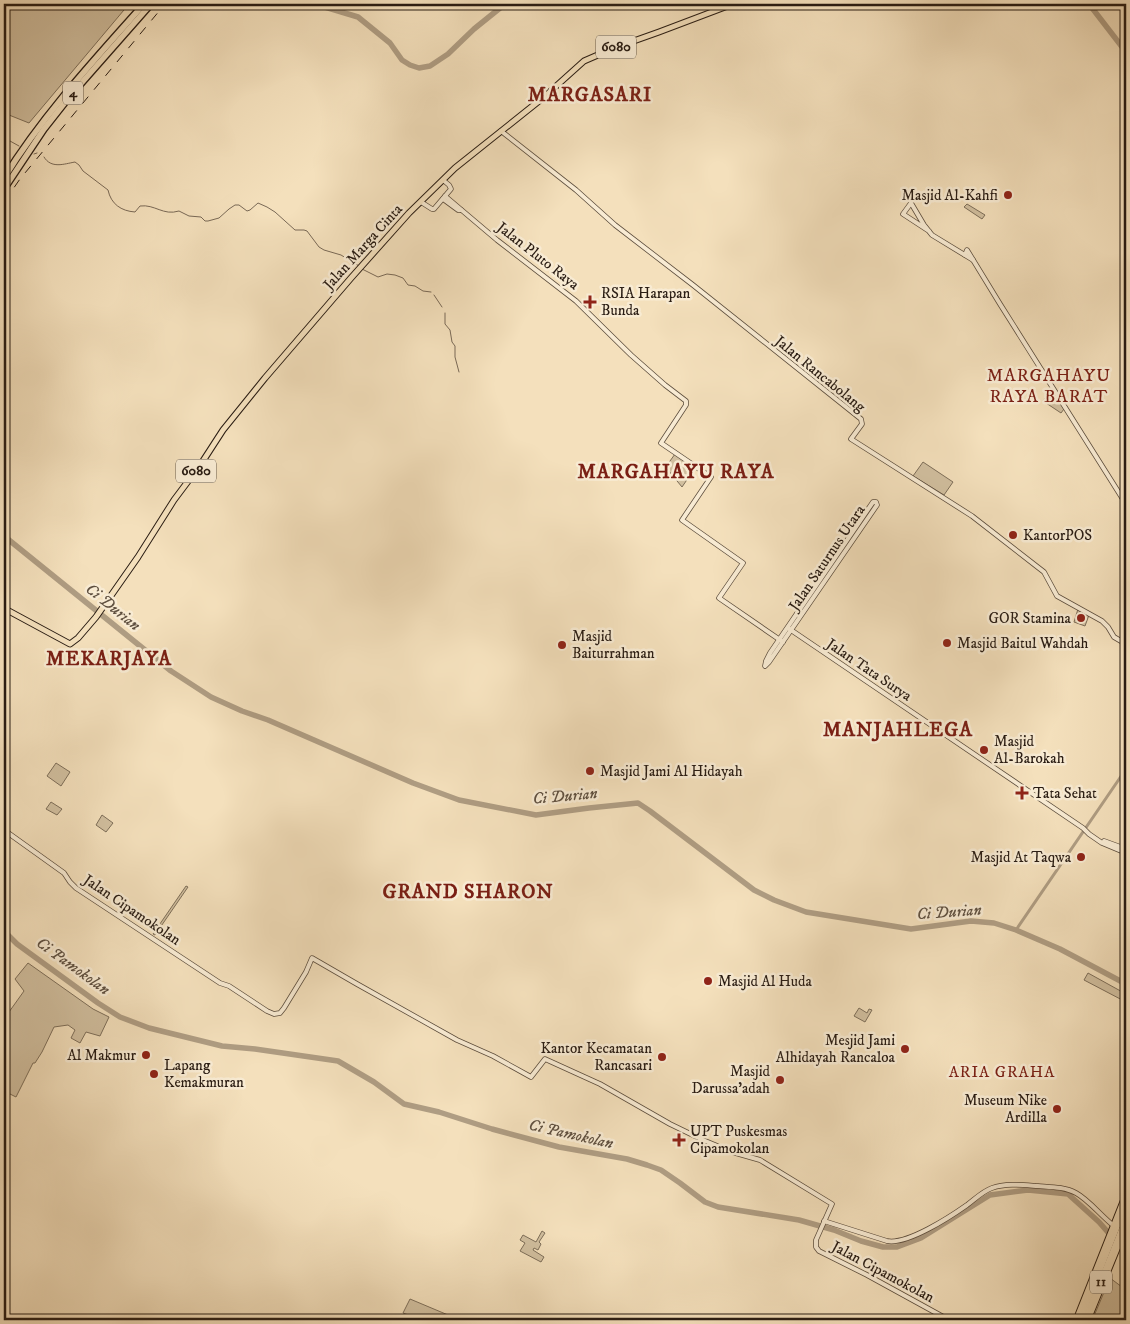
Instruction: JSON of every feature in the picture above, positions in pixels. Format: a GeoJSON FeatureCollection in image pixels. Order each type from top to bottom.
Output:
{"type":"FeatureCollection","features":[{"type":"Feature","properties":{"kind":"highway","name":"4"},"geometry":{"type":"LineString","coordinates":[[4,178],[39,127],[144,4]]}},
{"type":"Feature","properties":{"kind":"highway","name":"4"},"geometry":{"type":"LineString","coordinates":[[4,189],[44,129],[70,96],[151,4]]}},
{"type":"Feature","properties":{"kind":"highway","name":"11"},"geometry":{"type":"LineString","coordinates":[[1087,1320],[1126,1204]]}},
{"type":"Feature","properties":{"kind":"highway","name":"11"},"geometry":{"type":"LineString","coordinates":[[1116,1233],[1126,1219]]}},
{"type":"Feature","properties":{"kind":"highway","name":"11"},"geometry":{"type":"LineString","coordinates":[[1078,1320],[1114,1244]]}},
{"type":"Feature","properties":{"kind":"highway"},"geometry":{"type":"LineString","coordinates":[[1113,1259],[1114,1244]]}},
{"type":"Feature","properties":{"kind":"highway"},"geometry":{"type":"LineString","coordinates":[[1082,1306],[1089,1296]]}},
{"type":"Feature","properties":{"kind":"main road","name":"Jalan Marga Cinta"},"geometry":{"type":"LineString","coordinates":[[5,611],[70,644],[78,638],[99,613],[176,496],[201,464],[223,430],[264,378],[409,213],[443,180],[463,161],[544,97],[584,61],[733,4]]}},
{"type":"Feature","properties":{"kind":"main road"},"geometry":{"type":"LineString","coordinates":[[1116,1233],[1126,1194]]}},
{"type":"Feature","properties":{"kind":"main road"},"geometry":{"type":"LineString","coordinates":[[1116,1233],[1126,1227]]}},
{"type":"Feature","properties":{"kind":"main road"},"geometry":{"type":"LineString","coordinates":[[1078,1320],[1082,1306],[1114,1244]]}},
{"type":"Feature","properties":{"kind":"main road"},"geometry":{"type":"LineString","coordinates":[[1087,1320],[1113,1259]]}},
{"type":"Feature","properties":{"kind":"street","name":"Jalan Rancabolang"},"geometry":{"type":"LineString","coordinates":[[499,133],[576,190],[615,225],[693,284],[861,419],[862,424],[851,439],[972,516],[1044,572],[1057,596],[1102,621],[1108,626],[1114,637],[1126,644]]}},
{"type":"Feature","properties":{"kind":"street"},"geometry":{"type":"LineString","coordinates":[[421,202],[433,209],[444,198],[451,188],[443,180]]}},
{"type":"Feature","properties":{"kind":"street","name":"Jalan Pluto Raya"},"geometry":{"type":"LineString","coordinates":[[444,198],[460,207],[461,210],[576,301],[631,355],[664,385],[686,401],[687,404],[662,443],[711,477],[682,520],[744,563],[720,598],[781,641]]}},
{"type":"Feature","properties":{"kind":"street"},"geometry":{"type":"LineString","coordinates":[[929,231],[911,203],[903,214],[932,234],[974,260]]}},
{"type":"Feature","properties":{"kind":"street"},"geometry":{"type":"LineString","coordinates":[[965,255],[968,250],[1126,504]]}},
{"type":"Feature","properties":{"kind":"street","name":"Jalan Saturnus Utara"},"geometry":{"type":"LineString","coordinates":[[874,502],[876,502],[877,504],[789,629],[874,502]]}},
{"type":"Feature","properties":{"kind":"street"},"geometry":{"type":"LineString","coordinates":[[781,641],[766,661],[765,666],[789,629]]}},
{"type":"Feature","properties":{"kind":"street","name":"Jalan Tata Surya"},"geometry":{"type":"LineString","coordinates":[[789,629],[1102,843],[1126,851]]}},
{"type":"Feature","properties":{"kind":"street","name":"Jalan Cipamokolan"},"geometry":{"type":"LineString","coordinates":[[4,830],[64,873],[76,888],[266,1011],[274,1014],[281,1012],[306,972],[312,958],[457,1040],[493,1056],[531,1077],[545,1059],[607,1088],[670,1124],[703,1140],[732,1152],[760,1160],[832,1204],[816,1245],[819,1251],[949,1320]]}},
{"type":"Feature","properties":{"kind":"street"},"geometry":{"type":"LineString","coordinates":[[824,1222],[887,1241],[898,1241],[931,1226],[992,1188],[1016,1185],[1055,1187],[1070,1190],[1080,1195],[1116,1233]]}},
{"type":"Feature","properties":{"kind":"shaded area"},"geometry":{"type":"Polygon","coordinates":[[[4,4],[129,4],[29,123],[4,113],[4,4]]]}},
{"type":"Feature","properties":{"kind":"shaded area"},"geometry":{"type":"Polygon","coordinates":[[[967,204],[985,215],[982,219],[964,207],[967,204]]]}},
{"type":"Feature","properties":{"kind":"shaded area"},"geometry":{"type":"Polygon","coordinates":[[[1049,392],[1054,393],[1064,409],[1061,413],[1043,401],[1049,392]]]}},
{"type":"Feature","properties":{"kind":"shaded area"},"geometry":{"type":"Polygon","coordinates":[[[675,454],[695,468],[682,487],[668,470],[662,476],[660,475],[675,454]]]}},
{"type":"Feature","properties":{"kind":"shaded area"},"geometry":{"type":"Polygon","coordinates":[[[923,462],[953,482],[944,495],[913,476],[923,462]]]}},
{"type":"Feature","properties":{"kind":"shaded area","name":"GOR Stamina"},"geometry":{"type":"Polygon","coordinates":[[[1078,609],[1089,615],[1085,626],[1074,622],[1078,609]]]}},
{"type":"Feature","properties":{"kind":"shaded area"},"geometry":{"type":"Polygon","coordinates":[[[56,763],[70,772],[61,786],[47,776],[56,763]]]}},
{"type":"Feature","properties":{"kind":"shaded area"},"geometry":{"type":"Polygon","coordinates":[[[51,802],[62,809],[57,815],[46,809],[51,802]]]}},
{"type":"Feature","properties":{"kind":"shaded area"},"geometry":{"type":"Polygon","coordinates":[[[102,815],[113,823],[106,832],[96,825],[102,815]]]}},
{"type":"Feature","properties":{"kind":"shaded area"},"geometry":{"type":"Polygon","coordinates":[[[186,886],[188,887],[155,935],[153,934],[186,886]]]}},
{"type":"Feature","properties":{"kind":"shaded area"},"geometry":{"type":"Polygon","coordinates":[[[28,963],[93,1009],[109,1017],[100,1036],[86,1032],[80,1043],[71,1038],[75,1030],[68,1025],[54,1027],[16,1097],[4,1091],[4,1019],[24,991],[15,979],[28,963]]]}},
{"type":"Feature","properties":{"kind":"shaded area"},"geometry":{"type":"Polygon","coordinates":[[[1088,973],[1126,994],[1126,1002],[1084,980],[1088,973]]]}},
{"type":"Feature","properties":{"kind":"shaded area"},"geometry":{"type":"Polygon","coordinates":[[[859,1008],[867,1013],[869,1009],[872,1010],[865,1022],[854,1016],[859,1008]]]}},
{"type":"Feature","properties":{"kind":"shaded area"},"geometry":{"type":"Polygon","coordinates":[[[542,1231],[545,1233],[539,1242],[541,1244],[538,1250],[534,1248],[533,1250],[544,1257],[541,1262],[520,1251],[525,1243],[520,1240],[523,1235],[536,1242],[542,1231]]]}},
{"type":"Feature","properties":{"kind":"shaded area"},"geometry":{"type":"Polygon","coordinates":[[[1110,1278],[1126,1290],[1126,1320],[1100,1320],[1094,1316],[1110,1278]]]}},
{"type":"Feature","properties":{"kind":"shaded area"},"geometry":{"type":"Polygon","coordinates":[[[410,1299],[460,1320],[422,1320],[403,1313],[410,1299]]]}},
{"type":"Feature","properties":{"kind":"waterway"},"geometry":{"type":"LineString","coordinates":[[161,4],[182,4]]}},
{"type":"Feature","properties":{"kind":"waterway"},"geometry":{"type":"LineString","coordinates":[[315,4],[358,17],[390,43],[402,60],[419,68],[430,66],[448,54],[474,29],[505,4]]}},
{"type":"Feature","properties":{"kind":"waterway"},"geometry":{"type":"LineString","coordinates":[[1089,4],[1126,52]]}},
{"type":"Feature","properties":{"kind":"waterway"},"geometry":{"type":"LineString","coordinates":[[10,141],[19,146]]}},
{"type":"Feature","properties":{"kind":"waterway"},"geometry":{"type":"LineString","coordinates":[[44,157],[47,161],[54,164],[75,162],[83,171],[108,190],[109,195],[117,206],[130,211],[135,212],[140,206],[145,206],[168,212],[179,211],[208,221],[219,218],[235,205],[239,205],[247,211],[258,203],[275,212],[295,230],[307,231],[319,247],[341,255],[359,266]]}},
{"type":"Feature","properties":{"kind":"waterway"},"geometry":{"type":"LineString","coordinates":[[362,269],[378,277],[387,274],[395,275],[403,278],[408,285],[431,292]]}},
{"type":"Feature","properties":{"kind":"waterway"},"geometry":{"type":"LineString","coordinates":[[434,295],[442,307]]}},
{"type":"Feature","properties":{"kind":"waterway"},"geometry":{"type":"LineString","coordinates":[[445,313],[445,324],[450,330],[452,342],[455,346],[455,357],[459,372]]}},
{"type":"Feature","properties":{"kind":"waterway","name":"Ci Durian"},"geometry":{"type":"LineString","coordinates":[[4,536],[171,671],[211,697],[413,783],[459,800],[536,815],[638,803],[754,890],[806,912],[911,929],[971,921],[994,923],[1016,930],[1060,949],[1126,984]]}},
{"type":"Feature","properties":{"kind":"waterway"},"geometry":{"type":"LineString","coordinates":[[1016,930],[1126,769]]}},
{"type":"Feature","properties":{"kind":"waterway","name":"Ci Pamokolan"},"geometry":{"type":"LineString","coordinates":[[4,931],[17,944],[120,1017],[149,1028],[222,1046],[338,1061],[374,1082],[404,1104],[439,1112],[559,1147],[627,1159],[647,1165],[661,1170],[705,1202],[718,1207],[799,1220],[834,1230],[861,1241],[883,1247],[897,1247],[921,1238],[990,1195],[1028,1190],[1068,1194],[1099,1222],[1126,1253]]}},
{"type":"Feature","properties":{"kind":"railway"},"geometry":{"type":"LineString","coordinates":[[4,202],[20,179],[165,4]]}},
{"type":"Feature","properties":{"kind":"place","name":"Masjid Al-Kahfi"},"geometry":{"type":"Point","coordinates":[1008,195]}},
{"type":"Feature","properties":{"kind":"place","name":"RSIA Harapan Bunda"},"geometry":{"type":"Point","coordinates":[590,302]}},
{"type":"Feature","properties":{"kind":"place","name":"KantorPOS"},"geometry":{"type":"Point","coordinates":[1013,535]}},
{"type":"Feature","properties":{"kind":"place","name":"GOR Stamina"},"geometry":{"type":"Point","coordinates":[1081,618]}},
{"type":"Feature","properties":{"kind":"place","name":"Masjid Baitul Wahdah"},"geometry":{"type":"Point","coordinates":[947,643]}},
{"type":"Feature","properties":{"kind":"place","name":"Masjid Baiturrahman"},"geometry":{"type":"Point","coordinates":[562,645]}},
{"type":"Feature","properties":{"kind":"place","name":"Masjid Al-Barokah"},"geometry":{"type":"Point","coordinates":[984,750]}},
{"type":"Feature","properties":{"kind":"place","name":"Masjid Jami Al Hidayah"},"geometry":{"type":"Point","coordinates":[590,771]}},
{"type":"Feature","properties":{"kind":"place","name":"Tata Sehat"},"geometry":{"type":"Point","coordinates":[1022,793]}},
{"type":"Feature","properties":{"kind":"place","name":"Masjid At Taqwa"},"geometry":{"type":"Point","coordinates":[1081,857]}},
{"type":"Feature","properties":{"kind":"place","name":"Masjid Al Huda"},"geometry":{"type":"Point","coordinates":[708,981]}},
{"type":"Feature","properties":{"kind":"place","name":"Mesjid Jami Alhidayah Rancaloa"},"geometry":{"type":"Point","coordinates":[905,1049]}},
{"type":"Feature","properties":{"kind":"place","name":"Al Makmur"},"geometry":{"type":"Point","coordinates":[146,1055]}},
{"type":"Feature","properties":{"kind":"place","name":"Kantor Kecamatan Rancasari"},"geometry":{"type":"Point","coordinates":[662,1057]}},
{"type":"Feature","properties":{"kind":"place","name":"Lapang Kemakmuran"},"geometry":{"type":"Point","coordinates":[154,1074]}},
{"type":"Feature","properties":{"kind":"place","name":"Masjid Darussa'adah"},"geometry":{"type":"Point","coordinates":[780,1080]}},
{"type":"Feature","properties":{"kind":"place","name":"Museum Nike Ardilla"},"geometry":{"type":"Point","coordinates":[1057,1109]}},
{"type":"Feature","properties":{"kind":"place","name":"UPT Puskesmas Cipamokolan"},"geometry":{"type":"Point","coordinates":[679,1140]}},
{"type":"Feature","properties":{"kind":"district","name":"MARGASARI"},"geometry":{"type":"Point","coordinates":[590,95]}},
{"type":"Feature","properties":{"kind":"district","name":"MARGAHAYU RAYA BARAT"},"geometry":{"type":"Point","coordinates":[1049,386]}},
{"type":"Feature","properties":{"kind":"district","name":"MARGAHAYU RAYA"},"geometry":{"type":"Point","coordinates":[676,472]}},
{"type":"Feature","properties":{"kind":"district","name":"MEKARJAYA"},"geometry":{"type":"Point","coordinates":[109,659]}},
{"type":"Feature","properties":{"kind":"district","name":"MANJAHLEGA"},"geometry":{"type":"Point","coordinates":[898,730]}},
{"type":"Feature","properties":{"kind":"district","name":"GRAND SHARON"},"geometry":{"type":"Point","coordinates":[468,892]}},
{"type":"Feature","properties":{"kind":"district","name":"ARIA GRAHA"},"geometry":{"type":"Point","coordinates":[1002,1072]}}]}
